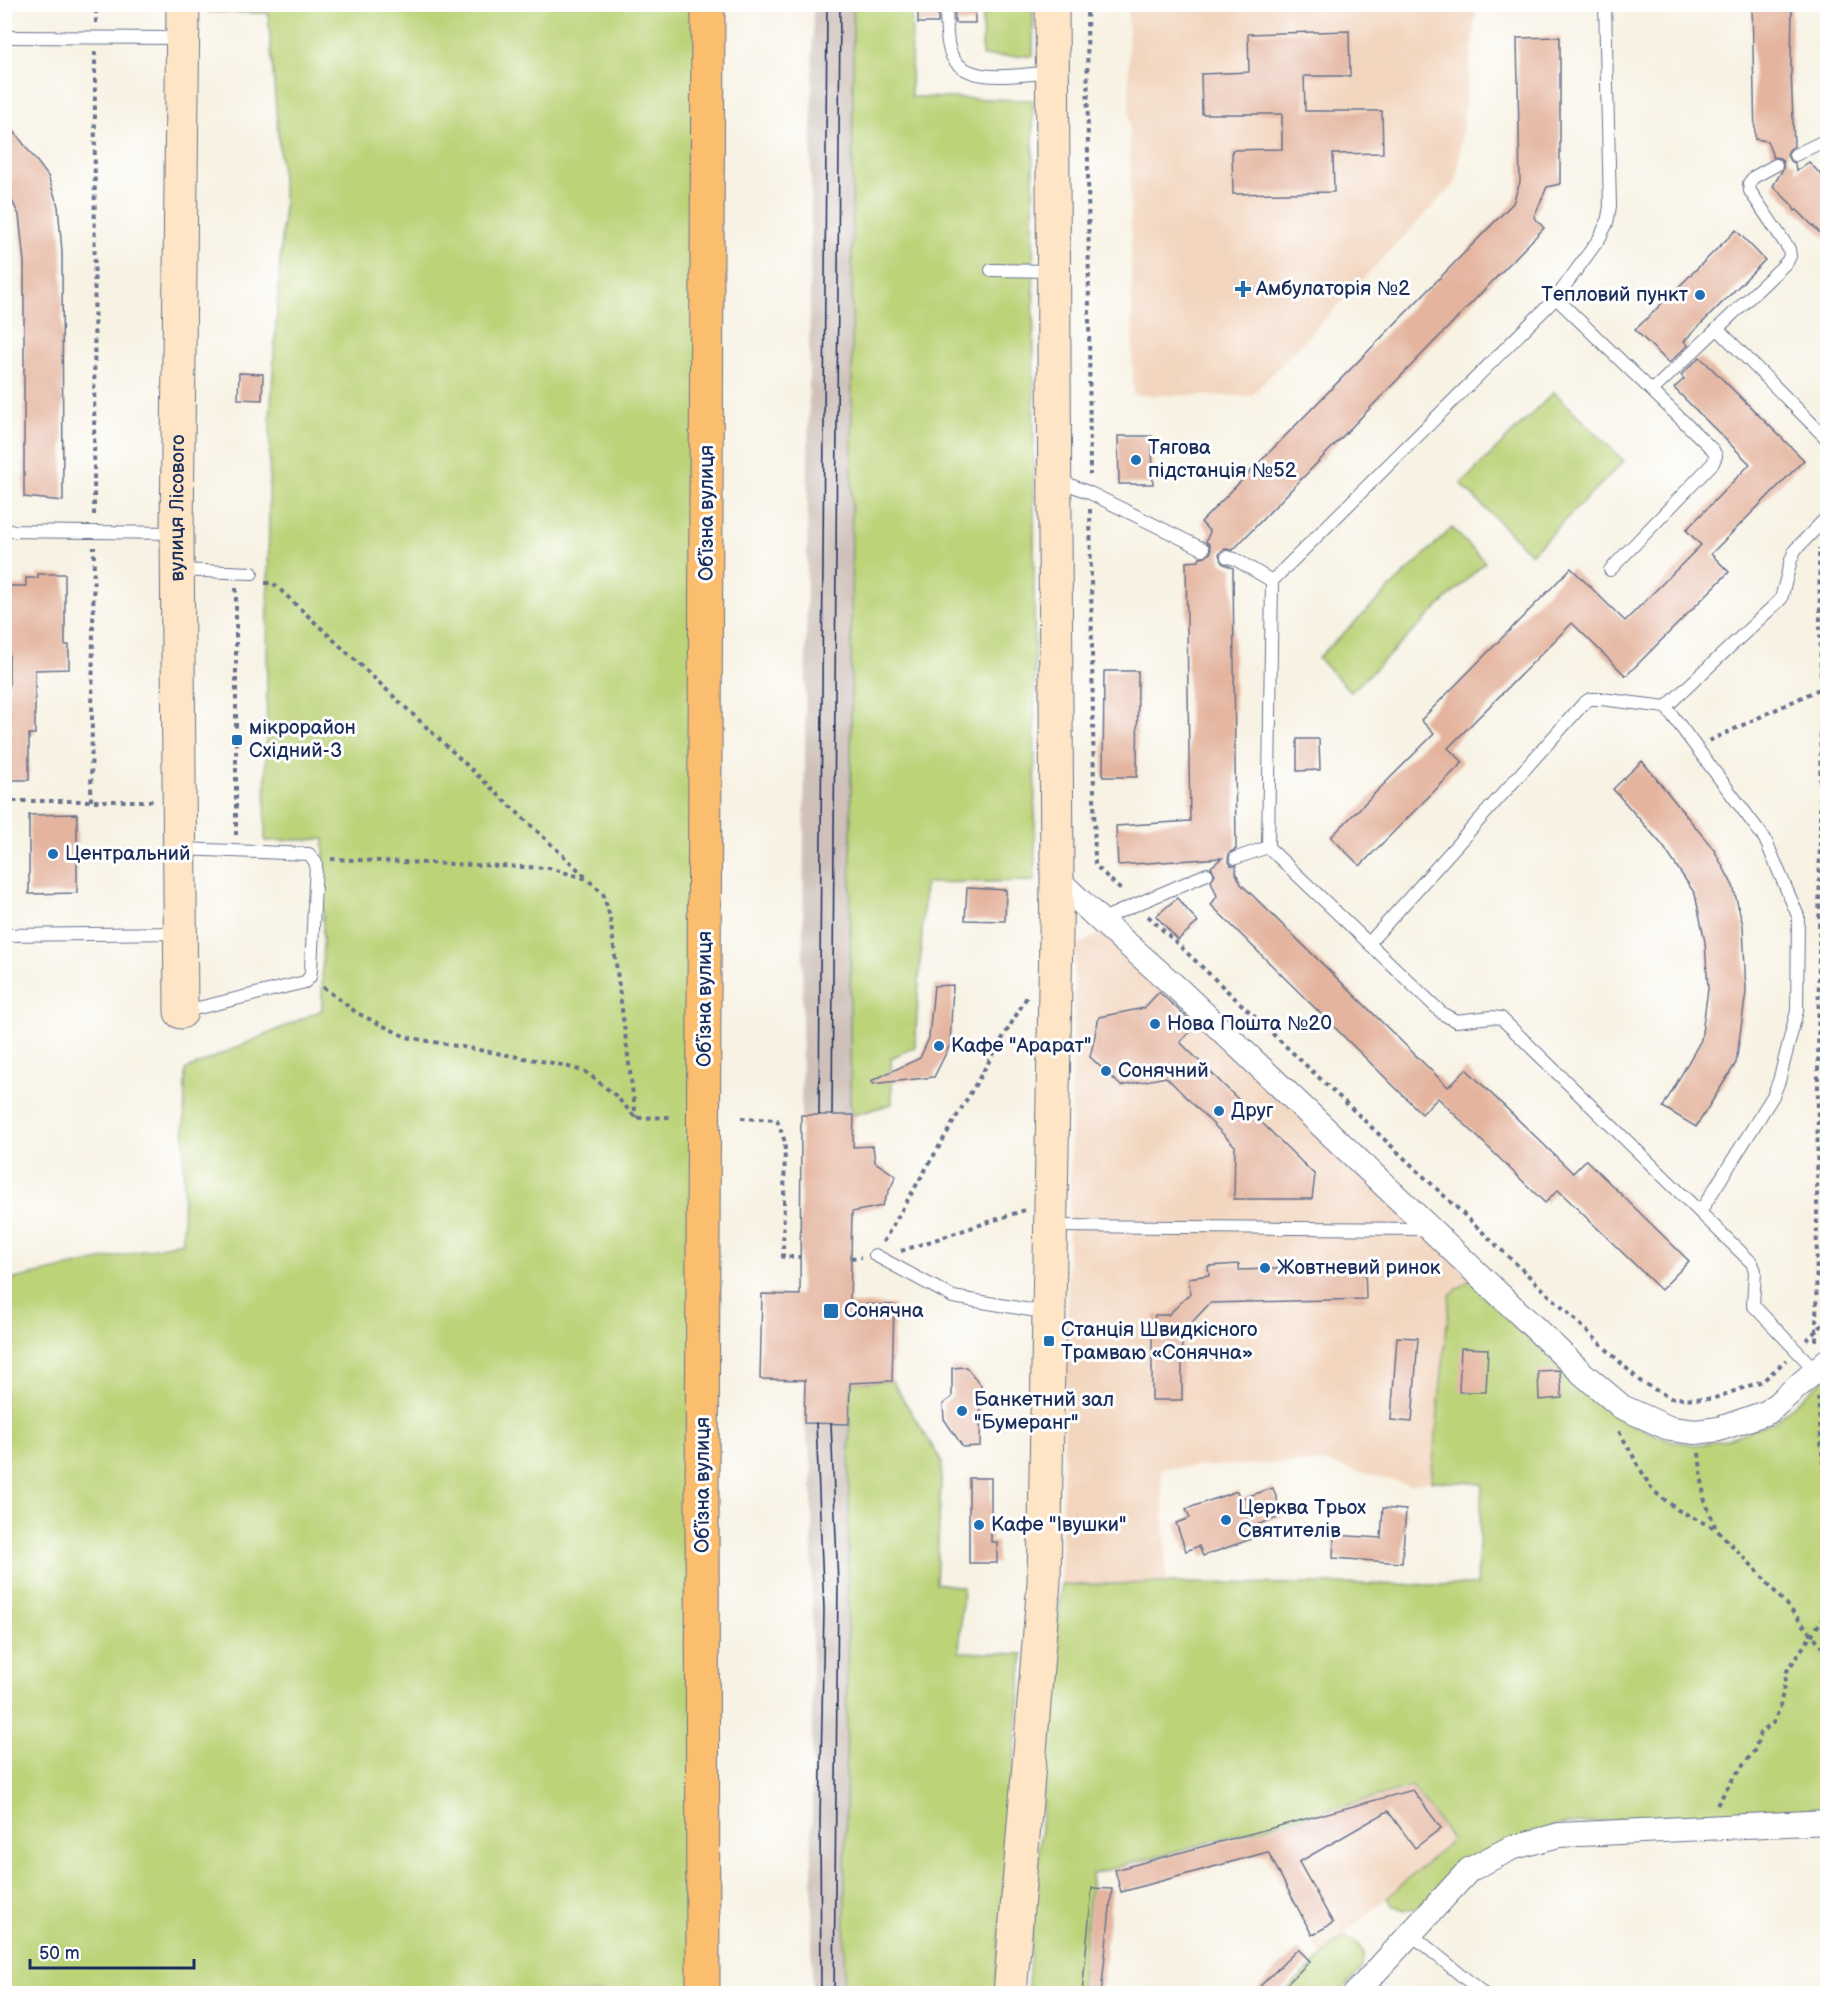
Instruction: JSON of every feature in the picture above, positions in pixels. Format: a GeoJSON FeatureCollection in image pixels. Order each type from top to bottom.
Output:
{"type":"FeatureCollection","features":[{"type":"Feature","properties":{"kind":"main road","name":"Обʼїзна вулиця"},"geometry":{"type":"LineString","coordinates":[[703,1994],[702,1467],[708,4]]}},
{"type":"Feature","properties":{"kind":"street","name":"вулиця Лісового"},"geometry":{"type":"LineString","coordinates":[[181,1012],[177,533],[183,4]]}},
{"type":"Feature","properties":{"kind":"street"},"geometry":{"type":"LineString","coordinates":[[1010,1994],[1044,1582],[1057,879],[1052,4]]}},
{"type":"Feature","properties":{"kind":"street"},"geometry":{"type":"LineString","coordinates":[[1057,879],[1178,989],[1583,1374],[1622,1407],[1671,1429],[1696,1432],[1719,1429],[1768,1412],[1822,1366]]}},
{"type":"Feature","properties":{"kind":"street"},"geometry":{"type":"LineString","coordinates":[[1355,1994],[1469,1870],[1511,1848],[1559,1835],[1827,1822]]}},
{"type":"Feature","properties":{"kind":"lane"},"geometry":{"type":"LineString","coordinates":[[946,4],[950,52],[958,64],[988,78],[1053,72]]}},
{"type":"Feature","properties":{"kind":"lane"},"geometry":{"type":"LineString","coordinates":[[1605,4],[1610,206],[1599,239],[1556,298],[1272,581],[1268,846],[1443,1014],[1456,1021],[1501,1018],[1752,1263],[1755,1271],[1753,1305],[1822,1366]]}},
{"type":"Feature","properties":{"kind":"lane"},"geometry":{"type":"LineString","coordinates":[[4,37],[182,38]]}},
{"type":"Feature","properties":{"kind":"lane"},"geometry":{"type":"LineString","coordinates":[[1795,155],[1827,139]]}},
{"type":"Feature","properties":{"kind":"lane"},"geometry":{"type":"LineString","coordinates":[[1653,390],[1787,262],[1790,256],[1789,249],[1750,191],[1749,183],[1754,177],[1776,165]]}},
{"type":"Feature","properties":{"kind":"lane"},"geometry":{"type":"LineString","coordinates":[[991,270],[1054,271]]}},
{"type":"Feature","properties":{"kind":"lane"},"geometry":{"type":"LineString","coordinates":[[1556,298],[1653,390],[1713,450],[1716,456],[1713,463],[1610,570]]}},
{"type":"Feature","properties":{"kind":"lane"},"geometry":{"type":"LineString","coordinates":[[1718,328],[1827,440]]}},
{"type":"Feature","properties":{"kind":"lane"},"geometry":{"type":"LineString","coordinates":[[1055,479],[1090,493],[1203,549]]}},
{"type":"Feature","properties":{"kind":"lane"},"geometry":{"type":"LineString","coordinates":[[1666,707],[1781,599],[1795,550],[1827,516]]}},
{"type":"Feature","properties":{"kind":"lane"},"geometry":{"type":"LineString","coordinates":[[4,531],[177,533]]}},
{"type":"Feature","properties":{"kind":"lane"},"geometry":{"type":"LineString","coordinates":[[1227,557],[1272,581]]}},
{"type":"Feature","properties":{"kind":"lane"},"geometry":{"type":"LineString","coordinates":[[177,570],[252,573]]}},
{"type":"Feature","properties":{"kind":"lane"},"geometry":{"type":"LineString","coordinates":[[1369,943],[1584,703],[1590,699],[1601,699],[1666,707],[1765,839],[1794,902],[1798,916],[1797,1011],[1779,1081],[1773,1096],[1700,1212]]}},
{"type":"Feature","properties":{"kind":"lane"},"geometry":{"type":"LineString","coordinates":[[1236,858],[1268,846]]}},
{"type":"Feature","properties":{"kind":"lane"},"geometry":{"type":"LineString","coordinates":[[180,849],[309,854],[316,863],[310,977],[305,982],[181,1012]]}},
{"type":"Feature","properties":{"kind":"lane"},"geometry":{"type":"LineString","coordinates":[[1100,920],[1207,874]]}},
{"type":"Feature","properties":{"kind":"lane"},"geometry":{"type":"LineString","coordinates":[[4,935],[180,933]]}},
{"type":"Feature","properties":{"kind":"lane"},"geometry":{"type":"LineString","coordinates":[[1051,1214],[1429,1229]]}},
{"type":"Feature","properties":{"kind":"lane"},"geometry":{"type":"LineString","coordinates":[[875,1255],[953,1297],[1049,1313]]}},
{"type":"Feature","properties":{"kind":"lane"},"geometry":{"type":"LineString","coordinates":[[1410,1933],[1484,1994]]}},
{"type":"Feature","properties":{"kind":"path"},"geometry":{"type":"LineString","coordinates":[[91,801],[96,4]]}},
{"type":"Feature","properties":{"kind":"path"},"geometry":{"type":"LineString","coordinates":[[1819,541],[1822,1366],[1827,1534]]}},
{"type":"Feature","properties":{"kind":"path"},"geometry":{"type":"LineString","coordinates":[[236,573],[237,851]]}},
{"type":"Feature","properties":{"kind":"path"},"geometry":{"type":"LineString","coordinates":[[252,573],[254,583],[273,583],[603,893],[610,917],[636,1118]]}},
{"type":"Feature","properties":{"kind":"path"},"geometry":{"type":"LineString","coordinates":[[1696,746],[1827,685]]}},
{"type":"Feature","properties":{"kind":"path"},"geometry":{"type":"LineString","coordinates":[[4,801],[179,801]]}},
{"type":"Feature","properties":{"kind":"path"},"geometry":{"type":"LineString","coordinates":[[313,858],[549,868],[587,879]]}},
{"type":"Feature","properties":{"kind":"path"},"geometry":{"type":"LineString","coordinates":[[310,977],[357,1013],[406,1037],[558,1064],[586,1072],[615,1095],[636,1118],[673,1117]]}},
{"type":"Feature","properties":{"kind":"path"},"geometry":{"type":"LineString","coordinates":[[875,1255],[1031,989]]}},
{"type":"Feature","properties":{"kind":"path"},"geometry":{"type":"LineString","coordinates":[[741,1118],[777,1120],[784,1142],[783,1257],[800,1257]]}},
{"type":"Feature","properties":{"kind":"path"},"geometry":{"type":"LineString","coordinates":[[851,1258],[890,1254],[1051,1214]]}},
{"type":"Feature","properties":{"kind":"path"},"geometry":{"type":"LineString","coordinates":[[1616,1424],[1652,1490],[1678,1510],[1716,1529],[1758,1572],[1827,1653]]}},
{"type":"Feature","properties":{"kind":"path"},"geometry":{"type":"LineString","coordinates":[[1696,1432],[1704,1498],[1716,1529]]}},
{"type":"Feature","properties":{"kind":"path"},"geometry":{"type":"LineString","coordinates":[[1699,1827],[1716,1808],[1734,1777],[1754,1751],[1761,1733],[1774,1722],[1780,1707],[1787,1671],[1827,1611]]}},
{"type":"Feature","properties":{"kind":"shaded area"},"geometry":{"type":"Polygon","coordinates":[[[853,4],[850,1104],[854,1115],[801,1115],[813,5],[853,4]]]}},
{"type":"Feature","properties":{"kind":"shaded area","name":"Амбулаторія №2"},"geometry":{"type":"Polygon","coordinates":[[[1128,5],[1477,5],[1456,182],[1251,396],[1133,395],[1128,5]]]}},
{"type":"Feature","properties":{"kind":"shaded area","name":"Жовтневий ринок"},"geometry":{"type":"Polygon","coordinates":[[[1104,931],[1472,1278],[1450,1295],[1431,1481],[1410,1485],[1322,1462],[1161,1468],[1167,1583],[1061,1585],[1075,947],[1104,931]]]}},
{"type":"Feature","properties":{"kind":"shaded area"},"geometry":{"type":"Polygon","coordinates":[[[804,1423],[849,1424],[844,1993],[812,1993],[812,1467],[804,1423]]]}},
{"type":"Feature","properties":{"kind":"shaded area"},"geometry":{"type":"Polygon","coordinates":[[[1413,1787],[1452,1840],[1321,1956],[1251,1831],[1413,1787]]]}},
{"type":"Feature","properties":{"kind":"green space"},"geometry":{"type":"Polygon","coordinates":[[[208,5],[708,5],[703,1993],[5,1993],[4,1281],[183,1242],[185,1070],[322,1010],[324,839],[265,841],[270,421],[284,203],[268,13],[209,12],[208,5]]]}},
{"type":"Feature","properties":{"kind":"green space"},"geometry":{"type":"Polygon","coordinates":[[[853,5],[912,5],[911,97],[1033,100],[1035,881],[925,883],[915,1047],[891,1058],[892,1104],[854,1115],[850,1104],[853,5]]]}},
{"type":"Feature","properties":{"kind":"green space"},"geometry":{"type":"Polygon","coordinates":[[[983,5],[1033,5],[1033,56],[982,56],[983,5]]]}},
{"type":"Feature","properties":{"kind":"green space"},"geometry":{"type":"Polygon","coordinates":[[[1554,392],[1624,461],[1531,554],[1461,484],[1554,392]]]}},
{"type":"Feature","properties":{"kind":"green space"},"geometry":{"type":"Polygon","coordinates":[[[1452,528],[1485,562],[1351,692],[1318,658],[1452,528]]]}},
{"type":"Feature","properties":{"kind":"green space"},"geometry":{"type":"Polygon","coordinates":[[[1472,1278],[1576,1384],[1616,1417],[1668,1440],[1696,1445],[1724,1440],[1775,1421],[1827,1376],[1827,1812],[1726,1812],[1558,1825],[1463,1862],[1417,1909],[1405,1910],[1392,1905],[1387,1898],[1452,1840],[1413,1787],[1092,1874],[1080,1993],[1027,1994],[1061,1585],[1167,1583],[1477,1585],[1482,1483],[1431,1481],[1450,1295],[1472,1278]]]}},
{"type":"Feature","properties":{"kind":"green space"},"geometry":{"type":"Polygon","coordinates":[[[892,1381],[942,1462],[936,1583],[963,1587],[959,1652],[1023,1654],[995,1993],[844,1994],[850,1383],[892,1381]]]}},
{"type":"Feature","properties":{"kind":"green space"},"geometry":{"type":"Polygon","coordinates":[[[1344,1936],[1356,1942],[1364,1953],[1361,1970],[1339,1993],[1283,1994],[1344,1936]]]}},
{"type":"Feature","properties":{"kind":"building"},"geometry":{"type":"Polygon","coordinates":[[[918,4],[938,4],[938,23],[918,23],[918,4]]]}},
{"type":"Feature","properties":{"kind":"building"},"geometry":{"type":"Polygon","coordinates":[[[954,4],[975,4],[975,23],[955,23],[954,4]]]}},
{"type":"Feature","properties":{"kind":"building"},"geometry":{"type":"Polygon","coordinates":[[[1752,4],[1792,4],[1791,70],[1794,146],[1787,155],[1790,161],[1795,163],[1796,171],[1809,162],[1827,181],[1827,240],[1797,210],[1795,211],[1773,186],[1783,169],[1783,162],[1780,158],[1773,157],[1767,141],[1755,139],[1752,4]]]}},
{"type":"Feature","properties":{"kind":"building"},"geometry":{"type":"Polygon","coordinates":[[[1349,31],[1350,76],[1304,76],[1305,111],[1382,111],[1383,153],[1333,154],[1334,192],[1233,194],[1232,150],[1282,149],[1282,114],[1202,114],[1201,74],[1249,72],[1248,34],[1349,31]]]}},
{"type":"Feature","properties":{"kind":"building"},"geometry":{"type":"Polygon","coordinates":[[[1560,37],[1560,184],[1547,187],[1534,217],[1544,228],[1233,550],[1224,549],[1219,554],[1222,563],[1233,568],[1236,849],[1229,853],[1228,860],[1231,865],[1236,866],[1236,873],[1241,884],[1448,1087],[1466,1069],[1573,1173],[1586,1160],[1689,1261],[1661,1290],[1558,1190],[1545,1203],[1438,1098],[1422,1114],[1211,905],[1217,896],[1211,881],[1215,874],[1211,867],[1222,858],[1118,865],[1116,826],[1190,821],[1186,562],[1199,561],[1200,557],[1207,556],[1211,552],[1210,545],[1206,541],[1210,532],[1201,522],[1513,203],[1520,182],[1517,38],[1560,37]]]}},
{"type":"Feature","properties":{"kind":"building"},"geometry":{"type":"Polygon","coordinates":[[[4,118],[48,176],[58,206],[62,251],[63,501],[24,497],[24,262],[19,215],[4,185],[4,118]]]}},
{"type":"Feature","properties":{"kind":"building","name":"Тепловий пункт"},"geometry":{"type":"Polygon","coordinates":[[[1736,230],[1765,260],[1684,341],[1688,345],[1669,363],[1635,330],[1736,230]]]}},
{"type":"Feature","properties":{"kind":"building"},"geometry":{"type":"Polygon","coordinates":[[[1700,357],[1804,460],[1711,554],[1729,572],[1626,676],[1572,623],[1448,748],[1463,762],[1360,866],[1331,837],[1434,734],[1421,720],[1571,568],[1625,621],[1701,545],[1686,530],[1750,464],[1674,388],[1684,379],[1681,375],[1700,357]]]}},
{"type":"Feature","properties":{"kind":"building"},"geometry":{"type":"Polygon","coordinates":[[[239,373],[263,374],[262,400],[238,399],[239,373]]]}},
{"type":"Feature","properties":{"kind":"building","name":"Тягова підстанція №52"},"geometry":{"type":"Polygon","coordinates":[[[1118,436],[1152,436],[1153,484],[1119,484],[1118,436]]]}},
{"type":"Feature","properties":{"kind":"building"},"geometry":{"type":"Polygon","coordinates":[[[38,574],[65,574],[65,645],[69,645],[69,669],[35,670],[35,734],[29,734],[29,780],[4,780],[4,689],[9,689],[9,614],[4,614],[4,586],[26,586],[26,578],[38,578],[38,574]]]}},
{"type":"Feature","properties":{"kind":"building"},"geometry":{"type":"Polygon","coordinates":[[[1104,671],[1138,671],[1137,777],[1103,777],[1104,671]]]}},
{"type":"Feature","properties":{"kind":"building"},"geometry":{"type":"Polygon","coordinates":[[[1297,739],[1319,739],[1320,770],[1297,771],[1297,739]]]}},
{"type":"Feature","properties":{"kind":"building"},"geometry":{"type":"Polygon","coordinates":[[[1642,761],[1714,850],[1733,886],[1743,925],[1746,992],[1736,1063],[1696,1127],[1663,1107],[1701,1040],[1708,989],[1705,942],[1695,894],[1663,846],[1613,789],[1642,761]]]}},
{"type":"Feature","properties":{"kind":"building","name":"Центральний"},"geometry":{"type":"Polygon","coordinates":[[[77,814],[77,893],[29,894],[29,815],[77,814]]]}},
{"type":"Feature","properties":{"kind":"building"},"geometry":{"type":"Polygon","coordinates":[[[967,888],[1006,890],[1005,921],[965,920],[967,888]]]}},
{"type":"Feature","properties":{"kind":"building"},"geometry":{"type":"Polygon","coordinates":[[[1177,898],[1198,922],[1178,940],[1156,916],[1177,898]]]}},
{"type":"Feature","properties":{"kind":"building"},"geometry":{"type":"Polygon","coordinates":[[[953,985],[950,1045],[934,1077],[872,1084],[871,1081],[920,1058],[929,1038],[934,986],[953,985]]]}},
{"type":"Feature","properties":{"kind":"building"},"geometry":{"type":"Polygon","coordinates":[[[1159,992],[1196,1026],[1180,1042],[1315,1175],[1312,1199],[1234,1199],[1235,1146],[1166,1077],[1121,1086],[1090,1057],[1099,1017],[1144,1008],[1159,992]]]}},
{"type":"Feature","properties":{"kind":"building"},"geometry":{"type":"Polygon","coordinates":[[[801,1115],[854,1115],[853,1147],[873,1146],[875,1162],[896,1176],[882,1206],[852,1212],[850,1304],[894,1305],[892,1381],[850,1383],[849,1424],[804,1423],[805,1380],[760,1379],[762,1294],[800,1295],[801,1115]]]}},
{"type":"Feature","properties":{"kind":"building"},"geometry":{"type":"Polygon","coordinates":[[[1239,1264],[1239,1270],[1365,1266],[1366,1299],[1210,1303],[1182,1333],[1182,1400],[1152,1400],[1152,1333],[1155,1315],[1168,1315],[1190,1294],[1189,1278],[1209,1275],[1208,1266],[1239,1264]]]}},
{"type":"Feature","properties":{"kind":"building"},"geometry":{"type":"Polygon","coordinates":[[[1397,1337],[1418,1338],[1412,1422],[1391,1420],[1397,1337]]]}},
{"type":"Feature","properties":{"kind":"building"},"geometry":{"type":"Polygon","coordinates":[[[1461,1348],[1488,1349],[1486,1392],[1459,1392],[1461,1348]]]}},
{"type":"Feature","properties":{"kind":"building","name":"Банкетний зал \"Бумеранг\""},"geometry":{"type":"Polygon","coordinates":[[[966,1367],[981,1385],[980,1446],[963,1447],[944,1419],[943,1404],[952,1397],[952,1368],[966,1367]]]}},
{"type":"Feature","properties":{"kind":"building"},"geometry":{"type":"Polygon","coordinates":[[[1558,1370],[1562,1398],[1539,1400],[1538,1371],[1558,1370]]]}},
{"type":"Feature","properties":{"kind":"building"},"geometry":{"type":"Polygon","coordinates":[[[969,1478],[991,1478],[991,1542],[997,1542],[997,1563],[969,1563],[969,1478]]]}},
{"type":"Feature","properties":{"kind":"building","name":"Церква Трьох Святителів"},"geometry":{"type":"Polygon","coordinates":[[[1273,1488],[1283,1516],[1250,1527],[1254,1538],[1203,1556],[1199,1546],[1186,1551],[1176,1523],[1190,1518],[1186,1509],[1237,1491],[1240,1499],[1273,1488]]]}},
{"type":"Feature","properties":{"kind":"building"},"geometry":{"type":"Polygon","coordinates":[[[1383,1508],[1406,1510],[1402,1563],[1333,1558],[1334,1535],[1381,1538],[1383,1508]]]}},
{"type":"Feature","properties":{"kind":"building"},"geometry":{"type":"Polygon","coordinates":[[[1413,1790],[1441,1828],[1415,1848],[1388,1811],[1299,1862],[1333,1923],[1312,1935],[1268,1852],[1121,1892],[1115,1870],[1413,1790]]]}},
{"type":"Feature","properties":{"kind":"building"},"geometry":{"type":"Polygon","coordinates":[[[1092,1888],[1112,1889],[1101,1994],[1082,1994],[1092,1888]]]}},
{"type":"Feature","properties":{"kind":"building"},"geometry":{"type":"Polygon","coordinates":[[[1298,1949],[1310,1961],[1277,1994],[1252,1994],[1298,1949]]]}},
{"type":"Feature","properties":{"kind":"tram line"},"geometry":{"type":"LineString","coordinates":[[819,1115],[827,4]]}},
{"type":"Feature","properties":{"kind":"tram line"},"geometry":{"type":"LineString","coordinates":[[832,1115],[840,4]]}},
{"type":"Feature","properties":{"kind":"tram line"},"geometry":{"type":"LineString","coordinates":[[816,1423],[824,1609],[820,1821],[821,1994]]}},
{"type":"Feature","properties":{"kind":"tram line"},"geometry":{"type":"LineString","coordinates":[[831,1424],[838,1583],[834,1994]]}},
{"type":"Feature","properties":{"kind":"place","name":"Амбулаторія №2"},"geometry":{"type":"Point","coordinates":[1243,289]}},
{"type":"Feature","properties":{"kind":"place","name":"Тепловий пункт"},"geometry":{"type":"Point","coordinates":[1700,295]}},
{"type":"Feature","properties":{"kind":"place","name":"Тягова підстанція №52"},"geometry":{"type":"Point","coordinates":[1136,460]}},
{"type":"Feature","properties":{"kind":"place","name":"мікрорайон Східний-3"},"geometry":{"type":"Point","coordinates":[237,740]}},
{"type":"Feature","properties":{"kind":"place","name":"Центральний"},"geometry":{"type":"Point","coordinates":[53,854]}},
{"type":"Feature","properties":{"kind":"place","name":"Нова Пошта №20"},"geometry":{"type":"Point","coordinates":[1155,1024]}},
{"type":"Feature","properties":{"kind":"place","name":"Кафе \"Арарат\""},"geometry":{"type":"Point","coordinates":[939,1046]}},
{"type":"Feature","properties":{"kind":"place","name":"Сонячний"},"geometry":{"type":"Point","coordinates":[1106,1071]}},
{"type":"Feature","properties":{"kind":"place","name":"Друг"},"geometry":{"type":"Point","coordinates":[1219,1111]}},
{"type":"Feature","properties":{"kind":"place","name":"Жовтневий ринок"},"geometry":{"type":"Point","coordinates":[1265,1268]}},
{"type":"Feature","properties":{"kind":"place","name":"Сонячна"},"geometry":{"type":"Point","coordinates":[831,1311]}},
{"type":"Feature","properties":{"kind":"place","name":"Станцiя Швидкiсного Трамваю «Сонячна»"},"geometry":{"type":"Point","coordinates":[1049,1341]}},
{"type":"Feature","properties":{"kind":"place","name":"Банкетний зал \"Бумеранг\""},"geometry":{"type":"Point","coordinates":[962,1411]}},
{"type":"Feature","properties":{"kind":"place","name":"Церква Трьох Святителів"},"geometry":{"type":"Point","coordinates":[1226,1520]}},
{"type":"Feature","properties":{"kind":"place","name":"Кафе \"Івушки\""},"geometry":{"type":"Point","coordinates":[979,1525]}}]}
